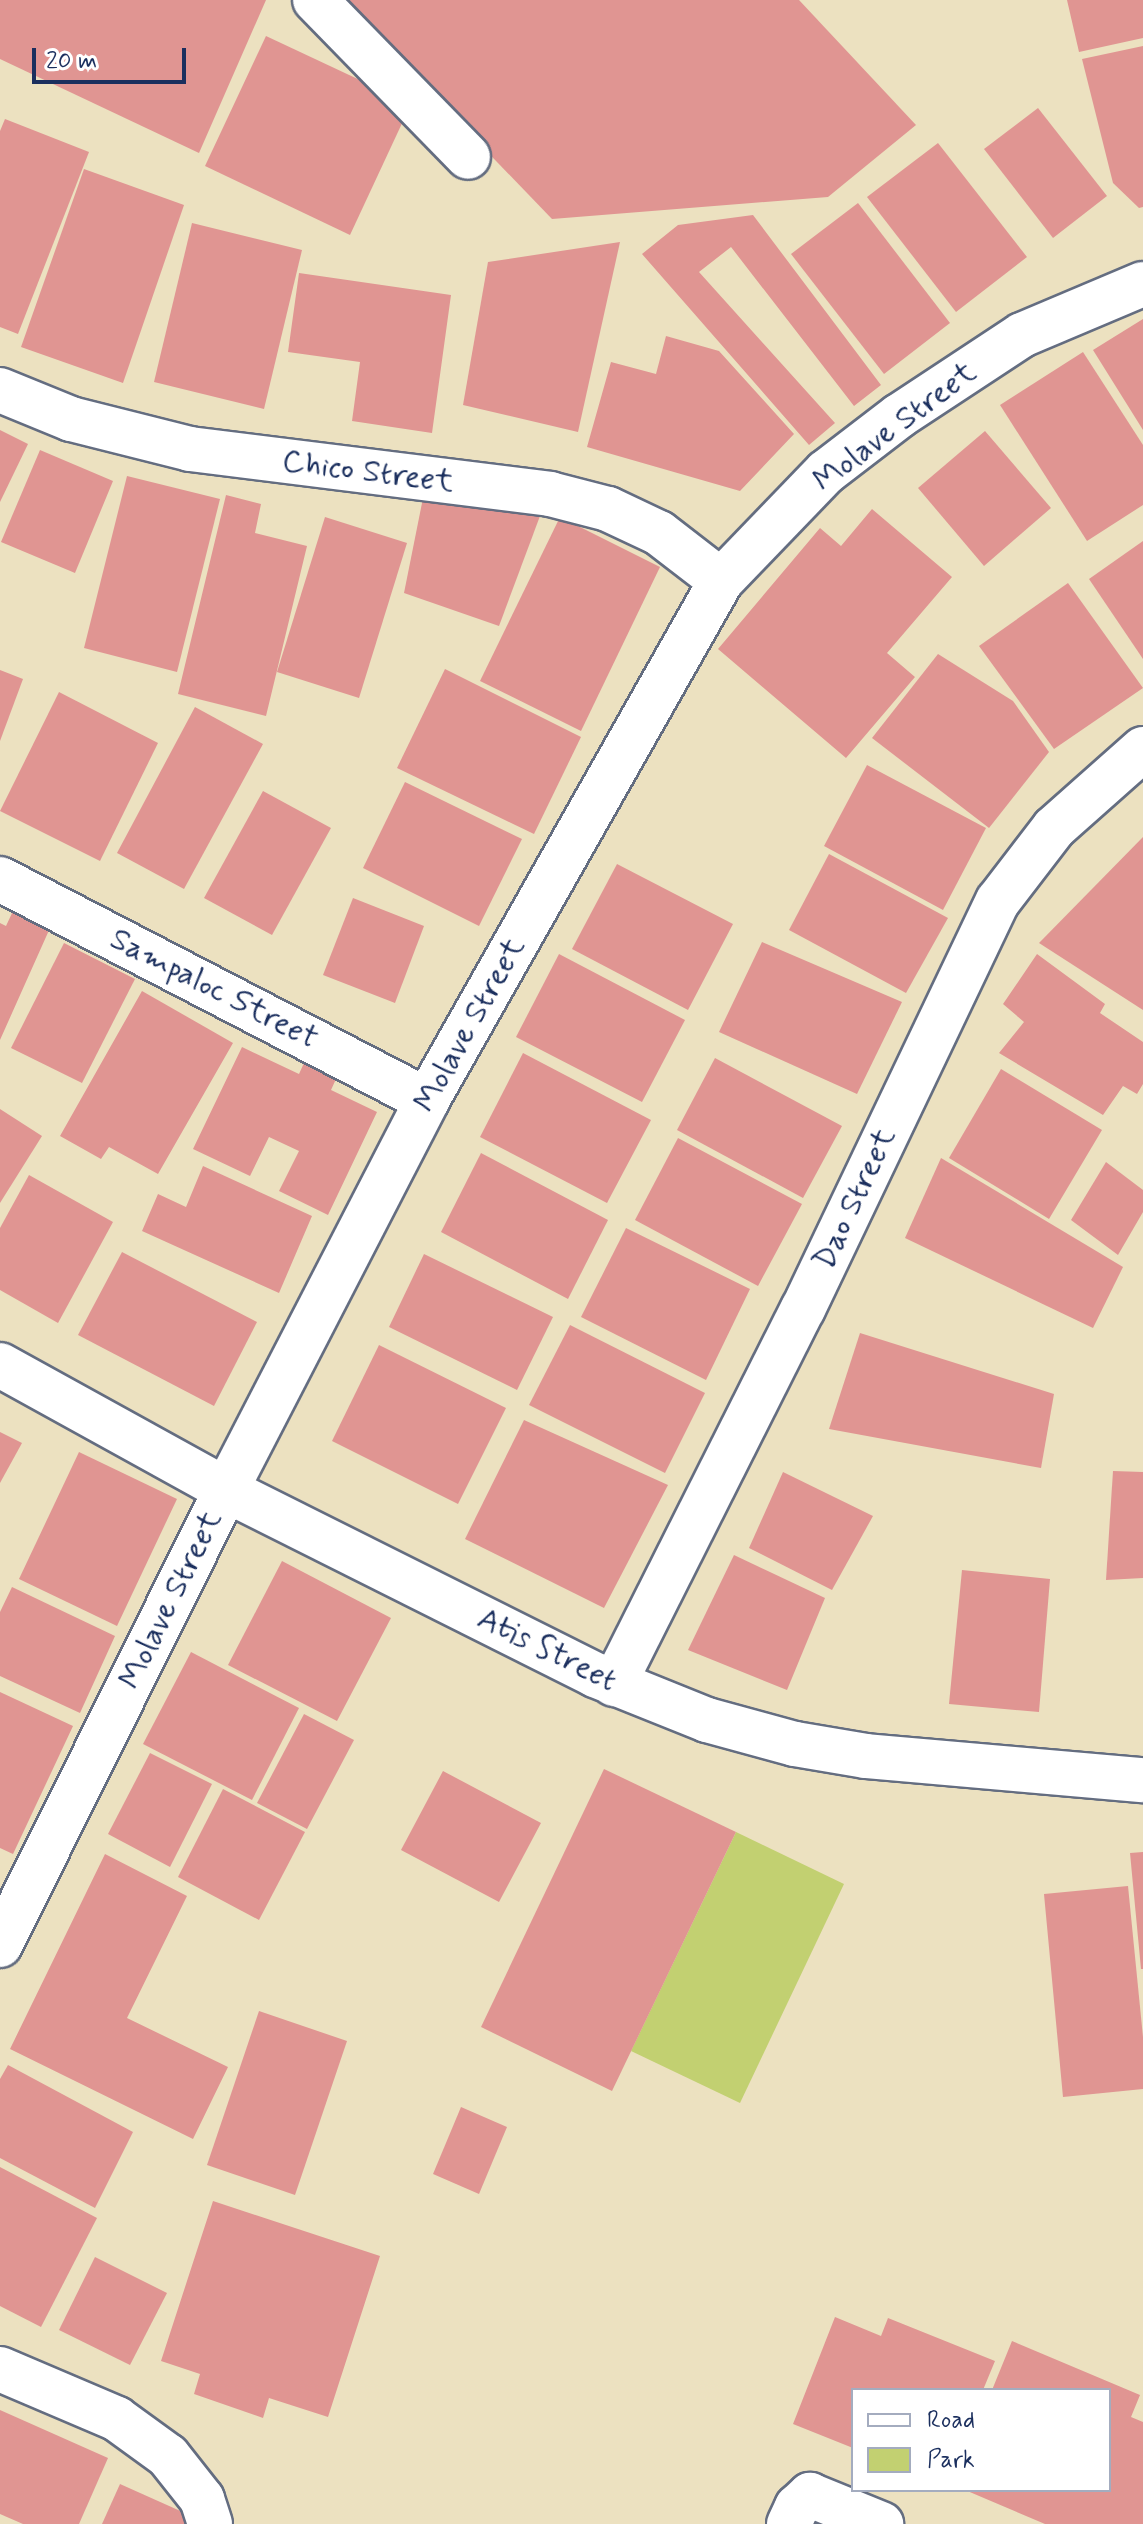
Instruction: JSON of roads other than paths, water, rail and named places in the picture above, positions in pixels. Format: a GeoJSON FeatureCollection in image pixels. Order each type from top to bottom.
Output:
{"type":"FeatureCollection","features":[{"type":"Feature","properties":{"kind":"street"},"geometry":{"type":"LineString","coordinates":[[315,0],[468,157]]}},
{"type":"Feature","properties":{"kind":"street","name":"Molave Street"},"geometry":{"type":"LineString","coordinates":[[3,1930],[427,1100],[721,581],[826,472],[899,416],[1022,335],[1143,284]]}},
{"type":"Feature","properties":{"kind":"street","name":"Chico Street"},"geometry":{"type":"LineString","coordinates":[[0,390],[71,419],[190,449],[550,494],[608,509],[659,533],[721,581]]}},
{"type":"Feature","properties":{"kind":"street","name":"Dao Street"},"geometry":{"type":"LineString","coordinates":[[614,1684],[803,1309],[998,901],[1054,828],[1143,749]]}},
{"type":"Feature","properties":{"kind":"street","name":"Sampaloc Street"},"geometry":{"type":"LineString","coordinates":[[0,879],[427,1100]]}},
{"type":"Feature","properties":{"kind":"street","name":"Atis Street"},"geometry":{"type":"LineString","coordinates":[[0,1365],[226,1490],[614,1684],[707,1720],[795,1744],[866,1756],[1143,1780]]}},
{"type":"Feature","properties":{"kind":"street"},"geometry":{"type":"LineString","coordinates":[[0,2369],[117,2419],[168,2456],[202,2499],[210,2524]]}},
{"type":"Feature","properties":{"kind":"street"},"geometry":{"type":"LineString","coordinates":[[793,2515],[810,2495],[881,2524]]}}]}
